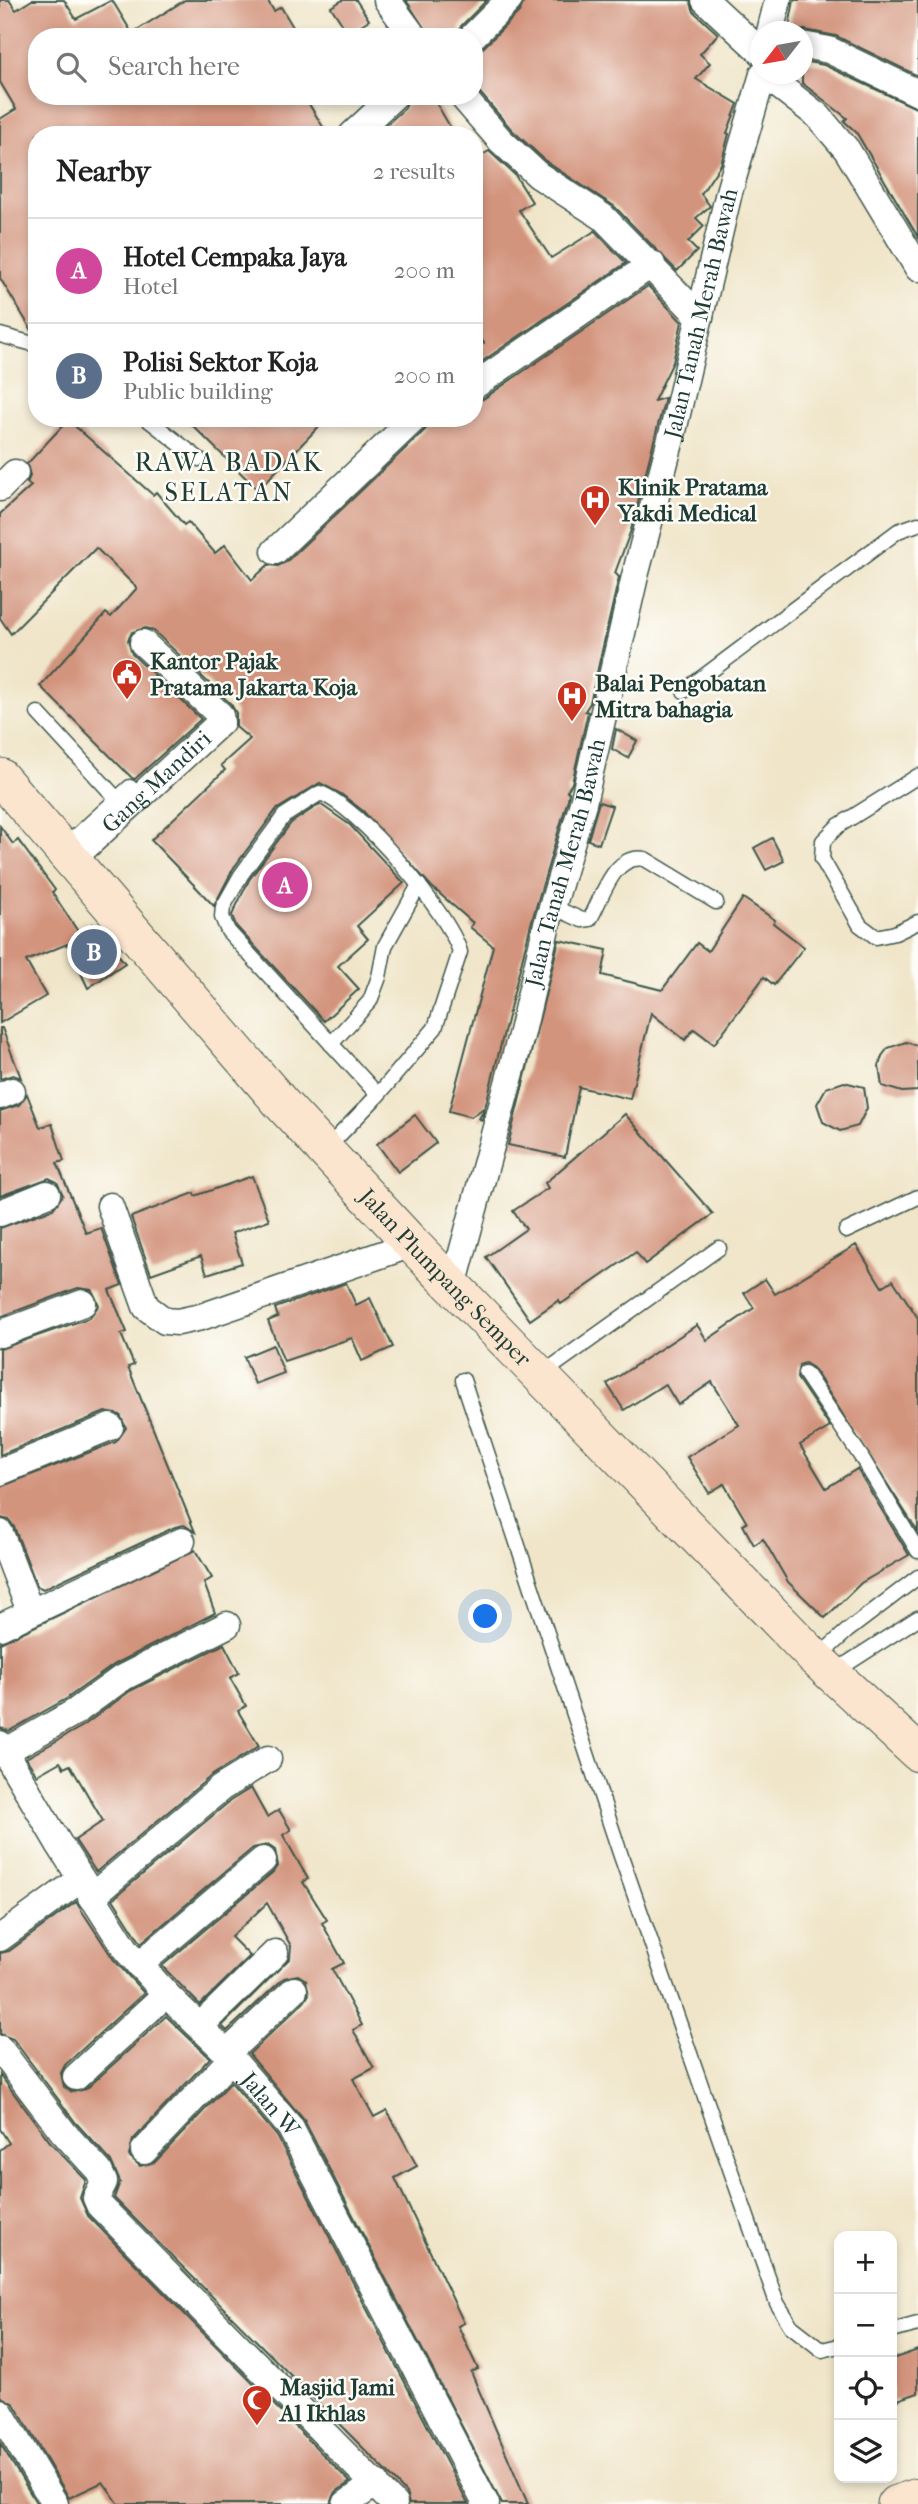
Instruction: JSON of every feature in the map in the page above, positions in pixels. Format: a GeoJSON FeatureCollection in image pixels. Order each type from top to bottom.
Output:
{"type":"FeatureCollection","features":[{"type":"Feature","properties":{"kind":"main road","name":"Jalan Plumpang Semper"},"geometry":{"type":"LineString","coordinates":[[0,777],[325,1150],[412,1244],[825,1666],[918,1753]]}},
{"type":"Feature","properties":{"kind":"main road"},"geometry":{"type":"LineString","coordinates":[[896,2504],[918,2497]]}},
{"type":"Feature","properties":{"kind":"street"},"geometry":{"type":"LineString","coordinates":[[387,0],[407,28]]}},
{"type":"Feature","properties":{"kind":"street"},"geometry":{"type":"LineString","coordinates":[[481,28],[509,0]]}},
{"type":"Feature","properties":{"kind":"street"},"geometry":{"type":"LineString","coordinates":[[705,0],[750,41]]}},
{"type":"Feature","properties":{"kind":"street"},"geometry":{"type":"LineString","coordinates":[[773,21],[778,0]]}},
{"type":"Feature","properties":{"kind":"street"},"geometry":{"type":"LineString","coordinates":[[813,47],[829,50],[918,93]]}},
{"type":"Feature","properties":{"kind":"street","name":"Jalan Tanah Merah Bawah"},"geometry":{"type":"LineString","coordinates":[[453,1286],[583,803],[635,576],[729,192],[761,84]]}},
{"type":"Feature","properties":{"kind":"street"},"geometry":{"type":"LineString","coordinates":[[777,84],[818,116],[847,150],[918,268]]}},
{"type":"Feature","properties":{"kind":"street"},"geometry":{"type":"LineString","coordinates":[[362,126],[384,105]]}},
{"type":"Feature","properties":{"kind":"street"},"geometry":{"type":"LineString","coordinates":[[470,105],[501,141],[538,174],[603,217],[652,264],[700,317]]}},
{"type":"Feature","properties":{"kind":"street"},"geometry":{"type":"LineString","coordinates":[[483,380],[652,264]]}},
{"type":"Feature","properties":{"kind":"street"},"geometry":{"type":"LineString","coordinates":[[275,551],[406,427]]}},
{"type":"Feature","properties":{"kind":"street","name":"Gang Mandiri"},"geometry":{"type":"LineString","coordinates":[[66,855],[221,722],[220,715],[143,643]]}},
{"type":"Feature","properties":{"kind":"street"},"geometry":{"type":"LineString","coordinates":[[0,1213],[47,1194]]}},
{"type":"Feature","properties":{"kind":"street"},"geometry":{"type":"LineString","coordinates":[[110,1206],[146,1307],[165,1321],[178,1322],[201,1317],[412,1244]]}},
{"type":"Feature","properties":{"kind":"street"},"geometry":{"type":"LineString","coordinates":[[0,1334],[83,1303]]}},
{"type":"Feature","properties":{"kind":"street"},"geometry":{"type":"LineString","coordinates":[[0,1472],[110,1427]]}},
{"type":"Feature","properties":{"kind":"street"},"geometry":{"type":"LineString","coordinates":[[0,1533],[30,1611]]}},
{"type":"Feature","properties":{"kind":"street"},"geometry":{"type":"LineString","coordinates":[[0,1627],[182,1541]]}},
{"type":"Feature","properties":{"kind":"street"},"geometry":{"type":"LineString","coordinates":[[3,1748],[75,1712],[122,1678],[227,1625]]}},
{"type":"Feature","properties":{"kind":"street","name":"Jalan W"},"geometry":{"type":"LineString","coordinates":[[3,1748],[86,1888],[139,1965],[265,2093],[309,2160],[486,2504]]}},
{"type":"Feature","properties":{"kind":"street"},"geometry":{"type":"LineString","coordinates":[[0,1938],[86,1888],[221,1788],[268,1759]]}},
{"type":"Feature","properties":{"kind":"street"},"geometry":{"type":"LineString","coordinates":[[139,1965],[262,1860]]}},
{"type":"Feature","properties":{"kind":"street"},"geometry":{"type":"LineString","coordinates":[[200,2026],[275,1953]]}},
{"type":"Feature","properties":{"kind":"street"},"geometry":{"type":"LineString","coordinates":[[144,2151],[230,2055],[294,1990]]}},
{"type":"Feature","properties":{"kind":"street"},"geometry":{"type":"LineString","coordinates":[[76,2077],[166,1994]]}},
{"type":"Feature","properties":{"kind":"street"},"geometry":{"type":"LineString","coordinates":[[0,2049],[64,2133],[99,2171],[104,2182],[96,2198],[99,2204],[394,2504]]}},
{"type":"Feature","properties":{"kind":"street"},"geometry":{"type":"LineString","coordinates":[[0,2412],[55,2504]]}},
{"type":"Feature","properties":{"kind":"street"},"geometry":{"type":"LineString","coordinates":[[346,2504],[376,2483]]}},
{"type":"Feature","properties":{"kind":"lane"},"geometry":{"type":"LineString","coordinates":[[0,335],[28,343]]}},
{"type":"Feature","properties":{"kind":"lane"},"geometry":{"type":"LineString","coordinates":[[158,427],[199,459]]}},
{"type":"Feature","properties":{"kind":"lane"},"geometry":{"type":"LineString","coordinates":[[684,691],[898,531],[918,524]]}},
{"type":"Feature","properties":{"kind":"lane"},"geometry":{"type":"LineString","coordinates":[[38,713],[117,799]]}},
{"type":"Feature","properties":{"kind":"lane"},"geometry":{"type":"LineString","coordinates":[[918,776],[838,826],[823,841],[821,859],[860,925],[876,937],[895,933],[918,922]]}},
{"type":"Feature","properties":{"kind":"lane"},"geometry":{"type":"LineString","coordinates":[[66,855],[130,787]]}},
{"type":"Feature","properties":{"kind":"lane"},"geometry":{"type":"LineString","coordinates":[[325,1150],[378,1095],[435,1028],[460,951],[448,922],[419,885],[362,825],[333,799],[320,793],[284,816],[241,875],[223,907],[222,918],[228,931],[378,1095]]}},
{"type":"Feature","properties":{"kind":"lane"},"geometry":{"type":"LineString","coordinates":[[553,907],[582,919],[590,919],[621,864],[635,857],[645,859],[716,902]]}},
{"type":"Feature","properties":{"kind":"lane"},"geometry":{"type":"LineString","coordinates":[[331,1044],[370,1001],[379,977],[385,946],[419,885]]}},
{"type":"Feature","properties":{"kind":"lane"},"geometry":{"type":"LineString","coordinates":[[846,1231],[918,1197]]}},
{"type":"Feature","properties":{"kind":"lane"},"geometry":{"type":"LineString","coordinates":[[541,1375],[719,1248]]}},
{"type":"Feature","properties":{"kind":"lane"},"geometry":{"type":"LineString","coordinates":[[805,1373],[862,1458],[918,1551]]}},
{"type":"Feature","properties":{"kind":"lane"},"geometry":{"type":"LineString","coordinates":[[463,1380],[621,1856],[777,2303],[791,2326],[822,2350],[834,2347]]}},
{"type":"Feature","properties":{"kind":"lane"},"geometry":{"type":"LineString","coordinates":[[825,1666],[847,1631],[918,1577]]}},
{"type":"Feature","properties":{"kind":"lane"},"geometry":{"type":"LineString","coordinates":[[825,1666],[918,1618]]}},
{"type":"Feature","properties":{"kind":"lane"},"geometry":{"type":"LineString","coordinates":[[897,2330],[918,2324]]}},
{"type":"Feature","properties":{"kind":"building"},"geometry":{"type":"Polygon","coordinates":[[[0,0],[9,0],[16,10],[32,0],[64,0],[76,19],[112,0],[129,28],[28,28],[28,105],[310,105],[322,126],[28,126],[28,324],[0,278],[0,119],[16,109],[0,82],[0,0]]]}},
{"type":"Feature","properties":{"kind":"building"},"geometry":{"type":"Polygon","coordinates":[[[185,0],[267,0],[274,11],[281,7],[294,28],[140,28],[185,0]]]}},
{"type":"Feature","properties":{"kind":"building"},"geometry":{"type":"Polygon","coordinates":[[[343,0],[356,0],[369,20],[356,28],[345,28],[331,7],[343,0]]]}},
{"type":"Feature","properties":{"kind":"building"},"geometry":{"type":"Polygon","coordinates":[[[406,0],[487,0],[460,28],[424,28],[406,0]]]}},
{"type":"Feature","properties":{"kind":"building"},"geometry":{"type":"Polygon","coordinates":[[[524,0],[690,0],[694,12],[718,34],[700,54],[710,63],[696,79],[738,104],[727,133],[729,134],[721,164],[701,194],[710,206],[696,218],[704,226],[688,242],[697,251],[677,271],[614,206],[548,163],[512,130],[483,96],[483,48],[520,11],[524,0]]]}},
{"type":"Feature","properties":{"kind":"building"},"geometry":{"type":"Polygon","coordinates":[[[794,0],[918,0],[918,76],[836,36],[813,32],[813,21],[790,21],[794,0]]]}},
{"type":"Feature","properties":{"kind":"building"},"geometry":{"type":"Polygon","coordinates":[[[813,63],[824,65],[918,109],[918,237],[856,132],[844,121],[847,118],[803,84],[813,84],[813,63]]]}},
{"type":"Feature","properties":{"kind":"building"},"geometry":{"type":"Polygon","coordinates":[[[406,105],[437,105],[450,126],[385,126],[406,105]]]}},
{"type":"Feature","properties":{"kind":"building"},"geometry":{"type":"Polygon","coordinates":[[[489,151],[515,175],[532,202],[519,210],[551,258],[595,231],[626,263],[483,361],[484,343],[483,155],[489,151]]]}},
{"type":"Feature","properties":{"kind":"building"},"geometry":{"type":"Polygon","coordinates":[[[648,286],[682,322],[673,362],[654,401],[665,398],[631,530],[615,573],[619,577],[590,703],[585,711],[588,712],[572,783],[567,791],[568,799],[531,924],[482,1120],[479,1119],[485,1107],[471,1117],[449,1111],[493,946],[470,927],[473,923],[432,887],[363,811],[341,794],[320,783],[276,810],[233,869],[214,906],[151,840],[225,770],[221,765],[250,739],[236,727],[236,713],[231,704],[154,631],[146,628],[132,632],[128,640],[132,654],[201,719],[135,779],[132,778],[40,686],[106,613],[111,617],[137,588],[96,548],[11,634],[0,618],[0,514],[31,486],[27,483],[30,476],[27,464],[61,427],[76,427],[153,495],[156,492],[184,525],[188,522],[215,553],[225,545],[252,580],[268,565],[278,566],[286,562],[427,427],[483,427],[483,399],[648,286]]]}},
{"type":"Feature","properties":{"kind":"building"},"geometry":{"type":"Polygon","coordinates":[[[194,427],[318,427],[258,490],[194,427]]]}},
{"type":"Feature","properties":{"kind":"building"},"geometry":{"type":"Polygon","coordinates":[[[616,729],[637,741],[628,758],[612,749],[616,729]]]}},
{"type":"Feature","properties":{"kind":"building"},"geometry":{"type":"Polygon","coordinates":[[[599,802],[612,806],[599,844],[588,840],[599,802]]]}},
{"type":"Feature","properties":{"kind":"building"},"geometry":{"type":"Polygon","coordinates":[[[320,804],[350,825],[404,883],[357,926],[368,939],[338,966],[359,989],[324,1021],[236,926],[232,915],[249,880],[291,823],[320,804]]]}},
{"type":"Feature","properties":{"kind":"building"},"geometry":{"type":"Polygon","coordinates":[[[0,826],[13,844],[18,840],[55,890],[52,892],[79,933],[93,924],[125,963],[88,988],[67,944],[26,961],[46,996],[0,1023],[0,826]]]}},
{"type":"Feature","properties":{"kind":"building"},"geometry":{"type":"Polygon","coordinates":[[[772,838],[784,861],[766,870],[754,848],[772,838]]]}},
{"type":"Feature","properties":{"kind":"building"},"geometry":{"type":"Polygon","coordinates":[[[743,898],[775,920],[773,923],[804,947],[774,985],[764,977],[714,1044],[694,1029],[685,1040],[651,1013],[630,1099],[579,1087],[565,1157],[508,1145],[559,940],[607,950],[602,975],[662,990],[697,943],[708,951],[743,898]]]}},
{"type":"Feature","properties":{"kind":"building"},"geometry":{"type":"Polygon","coordinates":[[[0,1028],[21,1078],[13,1075],[0,1079],[0,1028]]]}},
{"type":"Feature","properties":{"kind":"building"},"geometry":{"type":"Polygon","coordinates":[[[906,1042],[918,1046],[918,1091],[902,1092],[882,1086],[879,1066],[882,1056],[888,1048],[906,1042]]]}},
{"type":"Feature","properties":{"kind":"building"},"geometry":{"type":"Polygon","coordinates":[[[844,1082],[864,1087],[867,1108],[858,1126],[840,1131],[823,1122],[817,1104],[826,1088],[844,1082]]]}},
{"type":"Feature","properties":{"kind":"building"},"geometry":{"type":"Polygon","coordinates":[[[27,1094],[40,1127],[52,1124],[64,1161],[57,1163],[86,1233],[101,1228],[122,1285],[109,1290],[127,1332],[121,1334],[134,1365],[128,1367],[195,1532],[184,1525],[175,1527],[43,1589],[37,1586],[14,1527],[9,1520],[0,1518],[0,1487],[116,1442],[126,1428],[120,1415],[105,1412],[0,1455],[0,1349],[89,1318],[99,1305],[92,1290],[78,1288],[0,1317],[0,1228],[53,1209],[63,1195],[57,1182],[49,1178],[0,1196],[0,1111],[19,1105],[27,1094]]]}},
{"type":"Feature","properties":{"kind":"building"},"geometry":{"type":"Polygon","coordinates":[[[625,1114],[713,1214],[645,1264],[636,1252],[561,1304],[559,1300],[530,1320],[486,1257],[526,1229],[513,1211],[548,1188],[545,1183],[625,1114]]]}},
{"type":"Feature","properties":{"kind":"building"},"geometry":{"type":"Polygon","coordinates":[[[415,1115],[436,1143],[398,1172],[377,1144],[415,1115]]]}},
{"type":"Feature","properties":{"kind":"building"},"geometry":{"type":"Polygon","coordinates":[[[252,1176],[269,1220],[232,1233],[242,1263],[207,1274],[201,1256],[151,1274],[131,1217],[194,1193],[195,1196],[252,1176]]]}},
{"type":"Feature","properties":{"kind":"building"},"geometry":{"type":"Polygon","coordinates":[[[856,1245],[882,1287],[893,1280],[918,1318],[918,1532],[813,1368],[805,1363],[799,1365],[797,1378],[830,1427],[800,1445],[826,1488],[857,1469],[909,1555],[861,1583],[825,1618],[788,1582],[763,1539],[754,1545],[743,1525],[747,1523],[724,1484],[709,1493],[687,1457],[739,1425],[712,1382],[678,1405],[665,1384],[624,1410],[607,1384],[697,1325],[707,1340],[754,1308],[744,1293],[765,1279],[775,1294],[856,1245]]]}},
{"type":"Feature","properties":{"kind":"building"},"geometry":{"type":"Polygon","coordinates":[[[346,1283],[356,1305],[370,1298],[393,1347],[362,1361],[352,1338],[284,1361],[268,1321],[278,1317],[275,1308],[346,1283]]]}},
{"type":"Feature","properties":{"kind":"building"},"geometry":{"type":"Polygon","coordinates":[[[273,1345],[284,1373],[255,1384],[244,1357],[273,1345]]]}},
{"type":"Feature","properties":{"kind":"building"},"geometry":{"type":"Polygon","coordinates":[[[195,1550],[212,1578],[204,1583],[215,1613],[115,1664],[66,1699],[9,1731],[0,1728],[0,1643],[195,1550]]]}},
{"type":"Feature","properties":{"kind":"building"},"geometry":{"type":"Polygon","coordinates":[[[224,1644],[239,1673],[230,1678],[246,1706],[238,1711],[259,1746],[211,1776],[96,1872],[75,1840],[103,1821],[70,1765],[64,1768],[60,1762],[37,1775],[26,1758],[83,1726],[130,1691],[224,1644]]]}},
{"type":"Feature","properties":{"kind":"building"},"geometry":{"type":"Polygon","coordinates":[[[251,1788],[267,1817],[279,1810],[291,1830],[283,1835],[308,1879],[303,1882],[327,1920],[322,1923],[344,1963],[332,1969],[362,2025],[353,2030],[374,2068],[353,2079],[374,2117],[387,2110],[417,2166],[395,2178],[464,2323],[458,2326],[478,2369],[471,2372],[528,2504],[502,2504],[304,2120],[249,2054],[305,2001],[309,1994],[306,1980],[298,1975],[284,1978],[227,2031],[222,2026],[290,1958],[291,1946],[267,1903],[231,1937],[250,1956],[200,2005],[162,1966],[273,1872],[278,1865],[275,1850],[268,1845],[253,1848],[141,1943],[113,1899],[230,1801],[251,1788]]]}},
{"type":"Feature","properties":{"kind":"building"},"geometry":{"type":"Polygon","coordinates":[[[76,1902],[114,1960],[144,1993],[65,2065],[61,2073],[64,2087],[72,2092],[86,2089],[166,2016],[210,2058],[133,2140],[129,2156],[140,2166],[155,2162],[231,2082],[277,2136],[468,2504],[409,2504],[406,2493],[388,2473],[114,2198],[120,2182],[111,2161],[76,2123],[13,2039],[0,2034],[0,1953],[9,1951],[76,1902]]]}},
{"type":"Feature","properties":{"kind":"building"},"geometry":{"type":"Polygon","coordinates":[[[0,2075],[51,2143],[86,2180],[80,2198],[88,2216],[350,2482],[336,2492],[330,2504],[119,2504],[103,2482],[69,2498],[14,2404],[0,2396],[0,2150],[9,2143],[0,2129],[0,2075]]]}},
{"type":"Feature","properties":{"kind":"building"},"geometry":{"type":"Polygon","coordinates":[[[918,2350],[918,2393],[897,2400],[897,2357],[918,2350]]]}},
{"type":"Feature","properties":{"kind":"building"},"geometry":{"type":"Polygon","coordinates":[[[0,2443],[37,2504],[0,2504],[0,2443]]]}},
{"type":"Feature","properties":{"kind":"place","name":"Klinik Pratama Yakdi Medical"},"geometry":{"type":"Point","coordinates":[595,527]}},
{"type":"Feature","properties":{"kind":"place","name":"Kantor Pajak Pratama Jakarta Koja"},"geometry":{"type":"Point","coordinates":[127,701]}},
{"type":"Feature","properties":{"kind":"place","name":"Balai Pengobatan Mitra bahagia"},"geometry":{"type":"Point","coordinates":[572,723]}},
{"type":"Feature","properties":{"kind":"place","name":"Hotel Cempaka Jaya"},"geometry":{"type":"Point","coordinates":[285,885]}},
{"type":"Feature","properties":{"kind":"place","name":"Polisi Sektor Koja"},"geometry":{"type":"Point","coordinates":[94,952]}},
{"type":"Feature","properties":{"kind":"place","name":"Masjid Jami Al Ikhlas"},"geometry":{"type":"Point","coordinates":[257,2427]}},
{"type":"Feature","properties":{"kind":"district","name":"RAWA BADAK SELATAN"},"geometry":{"type":"Point","coordinates":[229,477]}}]}
